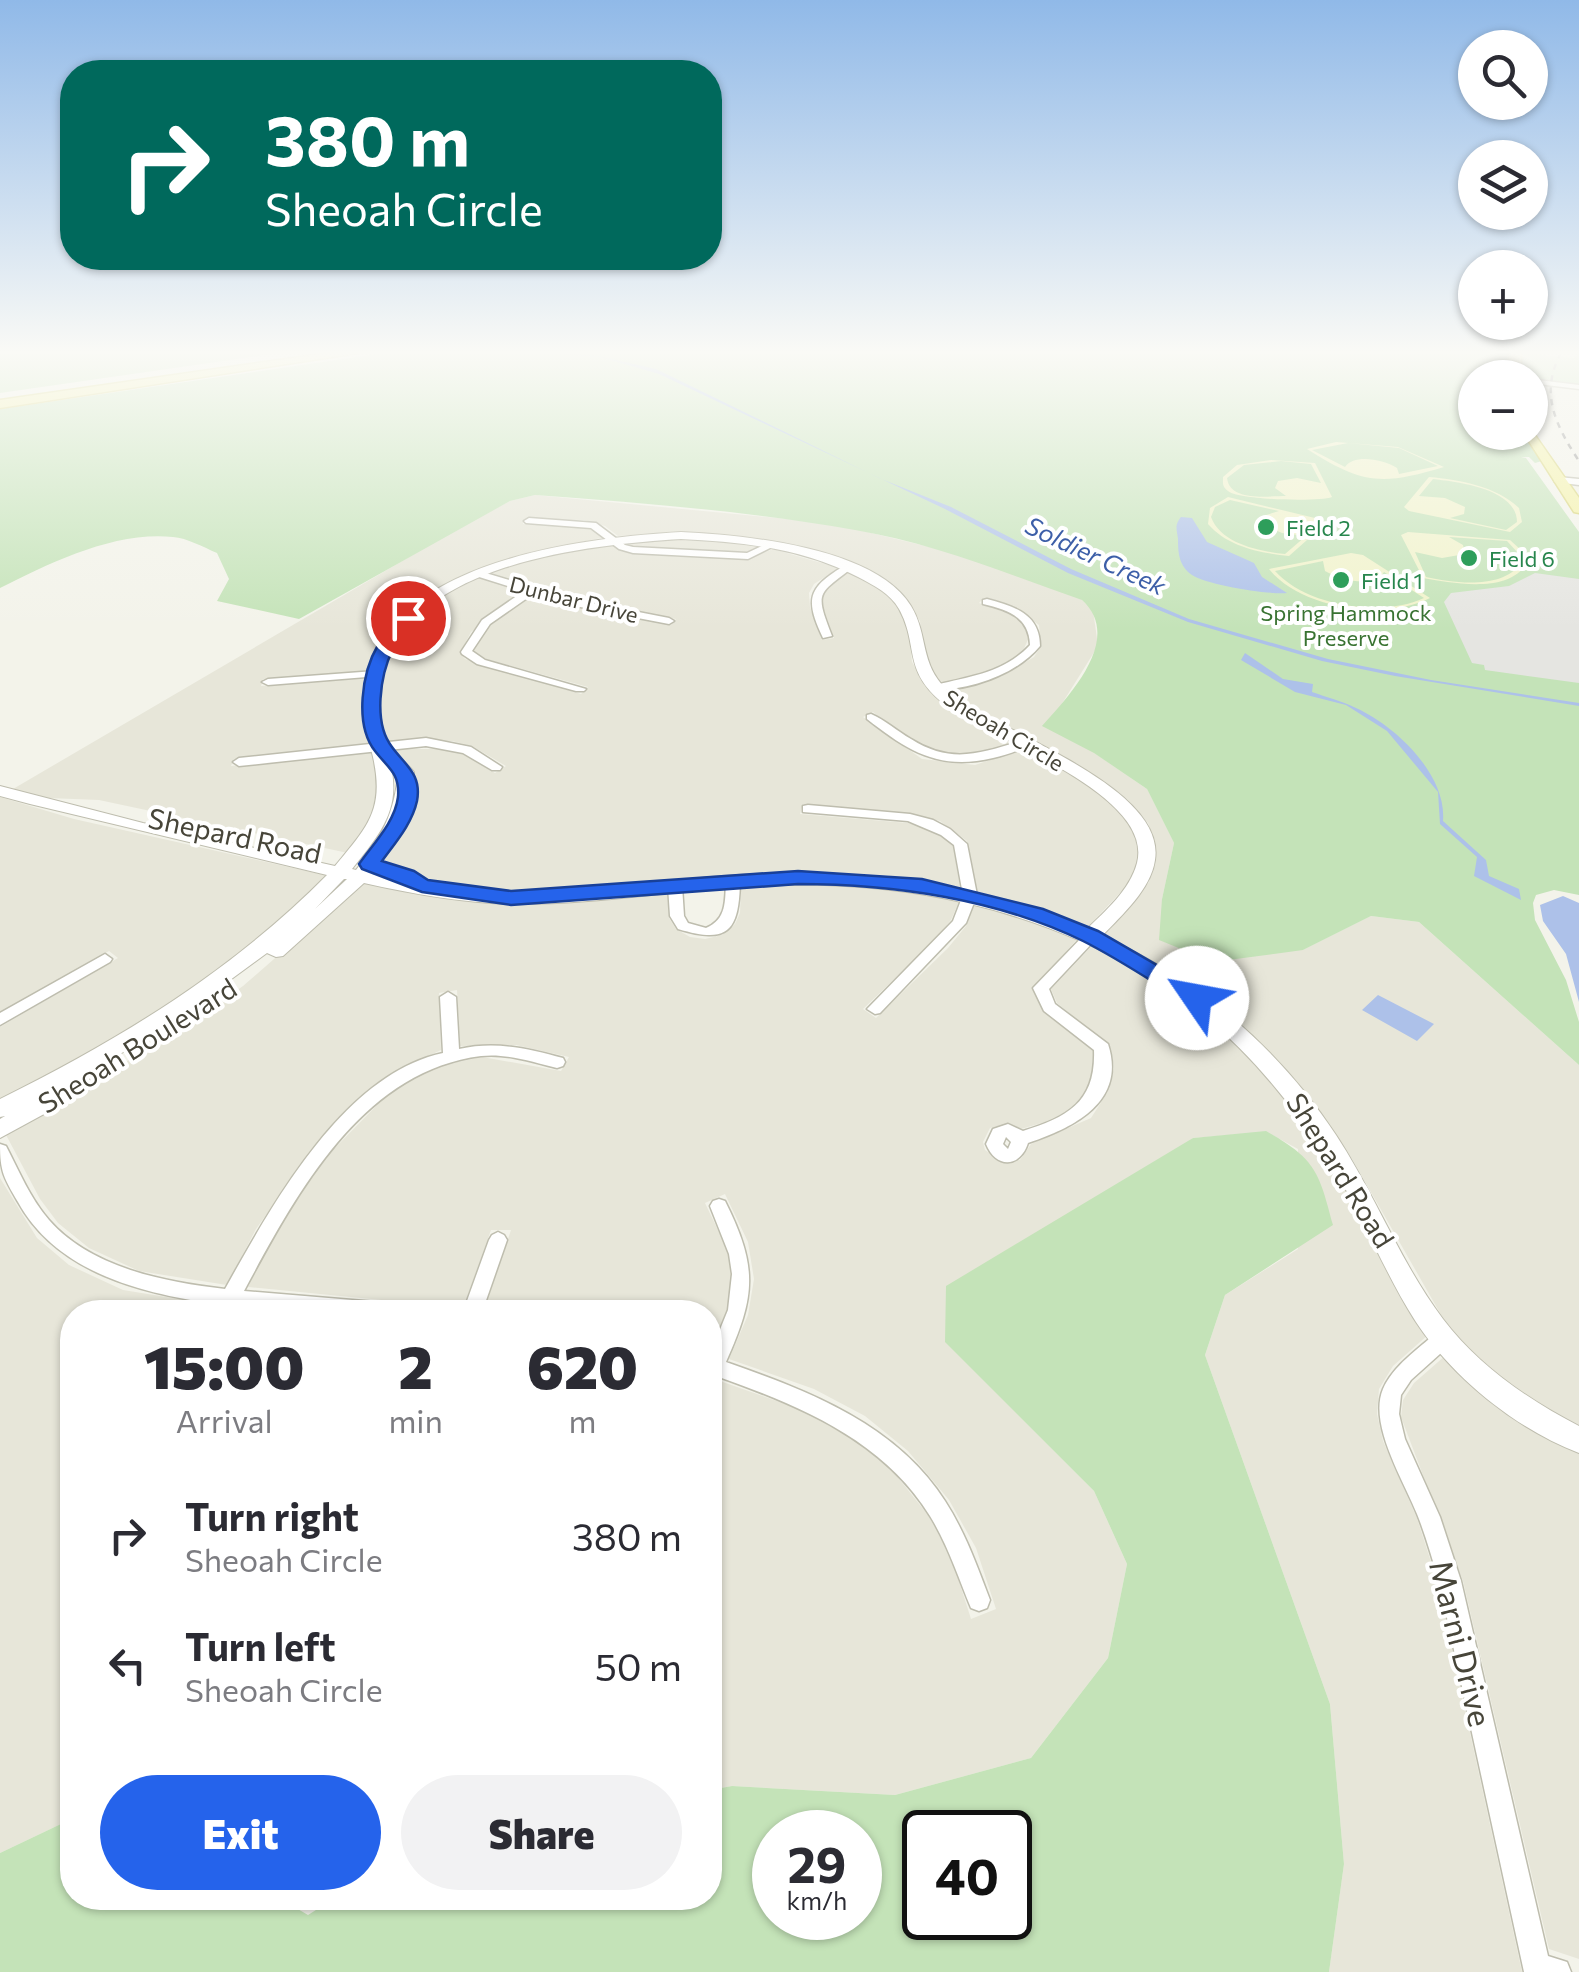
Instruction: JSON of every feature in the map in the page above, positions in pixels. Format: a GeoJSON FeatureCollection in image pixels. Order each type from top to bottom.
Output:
{"type":"FeatureCollection","features":[{"type":"Feature","properties":{"kind":"main road"},"geometry":{"type":"LineString","coordinates":[[1540,450],[1579,509]]}},
{"type":"Feature","properties":{"kind":"street"},"geometry":{"type":"LineString","coordinates":[[1558,480],[1579,482]]}},
{"type":"Feature","properties":{"kind":"street"},"geometry":{"type":"LineString","coordinates":[[528,521],[593,524],[614,538]]}},
{"type":"Feature","properties":{"kind":"street","name":"Sheoah Circle"},"geometry":{"type":"LineString","coordinates":[[355,868],[388,800],[372,714],[375,674],[385,647],[408,618],[442,592],[479,574],[560,547],[614,538],[727,538],[771,545],[877,581],[904,605],[914,622],[919,661],[934,688],[951,702],[1101,786],[1122,802],[1142,825],[1147,844],[1141,880],[1090,936]]}},
{"type":"Feature","properties":{"kind":"street"},"geometry":{"type":"LineString","coordinates":[[827,636],[815,593],[828,578],[847,568]]}},
{"type":"Feature","properties":{"kind":"street","name":"Dunbar Drive"},"geometry":{"type":"LineString","coordinates":[[479,574],[531,591],[669,621]]}},
{"type":"Feature","properties":{"kind":"street"},"geometry":{"type":"LineString","coordinates":[[531,591],[486,622],[466,652],[481,662],[580,689]]}},
{"type":"Feature","properties":{"kind":"street"},"geometry":{"type":"LineString","coordinates":[[934,688],[998,674],[1015,666],[1035,646],[1033,625],[1026,617],[986,602]]}},
{"type":"Feature","properties":{"kind":"street"},"geometry":{"type":"LineString","coordinates":[[268,682],[375,674]]}},
{"type":"Feature","properties":{"kind":"street"},"geometry":{"type":"LineString","coordinates":[[871,717],[910,748],[940,759],[973,761],[1024,744]]}},
{"type":"Feature","properties":{"kind":"street"},"geometry":{"type":"LineString","coordinates":[[239,762],[380,746],[448,744],[496,767]]}},
{"type":"Feature","properties":{"kind":"street","name":"Shepard Road"},"geometry":{"type":"LineString","coordinates":[[0,791],[422,886],[511,898],[842,877],[970,895],[1090,936],[1197,998],[1281,1075],[1347,1168],[1411,1289],[1443,1339],[1487,1382],[1537,1418],[1579,1440]]}},
{"type":"Feature","properties":{"kind":"street"},"geometry":{"type":"LineString","coordinates":[[808,810],[910,818],[950,832],[960,844],[970,895],[959,922],[941,945],[875,1008]]}},
{"type":"Feature","properties":{"kind":"street","name":"Sheoah Boulevard"},"geometry":{"type":"LineString","coordinates":[[0,1109],[102,1059],[170,1015],[227,975],[355,868]]}},
{"type":"Feature","properties":{"kind":"street","name":"Sheoah Boulevard"},"geometry":{"type":"LineString","coordinates":[[0,1129],[181,1023],[253,970],[355,868]]}},
{"type":"Feature","properties":{"kind":"street"},"geometry":{"type":"LineString","coordinates":[[675,886],[677,916],[683,926],[707,933],[728,923],[733,881]]}},
{"type":"Feature","properties":{"kind":"street"},"geometry":{"type":"LineString","coordinates":[[1019,1138],[1050,1129],[1086,1111],[1097,1090],[1104,1065],[1102,1048],[1049,1007],[1041,988],[1090,936]]}},
{"type":"Feature","properties":{"kind":"street"},"geometry":{"type":"LineString","coordinates":[[0,1020],[105,959]]}},
{"type":"Feature","properties":{"kind":"street"},"geometry":{"type":"LineString","coordinates":[[448,997],[451,1054]]}},
{"type":"Feature","properties":{"kind":"street"},"geometry":{"type":"LineString","coordinates":[[230,1300],[266,1229],[320,1152],[376,1096],[430,1060],[451,1054],[498,1051],[557,1062]]}},
{"type":"Feature","properties":{"kind":"street"},"geometry":{"type":"LineString","coordinates":[[0,1151],[29,1206],[47,1230],[79,1257],[131,1280],[213,1300]]}},
{"type":"Feature","properties":{"kind":"street"},"geometry":{"type":"LineString","coordinates":[[719,1206],[739,1247],[743,1282],[738,1312],[722,1346]]}},
{"type":"Feature","properties":{"kind":"street"},"geometry":{"type":"LineString","coordinates":[[476,1300],[498,1240]]}},
{"type":"Feature","properties":{"kind":"street","name":"Marni Drive"},"geometry":{"type":"LineString","coordinates":[[1443,1339],[1404,1374],[1391,1394],[1389,1414],[1395,1439],[1430,1517],[1450,1581],[1544,1970]]}},
{"type":"Feature","properties":{"kind":"street"},"geometry":{"type":"LineString","coordinates":[[722,1373],[808,1400],[858,1426],[900,1461],[938,1507],[964,1553],[979,1600]]}},
{"type":"Feature","properties":{"kind":"shaded area"},"geometry":{"type":"Polygon","coordinates":[[[535,495],[830,523],[1058,578],[1093,610],[1098,646],[1058,710],[1080,743],[1147,789],[1174,843],[1162,899],[1303,950],[1371,916],[1419,922],[1579,1065],[1579,1429],[1541,1409],[1493,1374],[1452,1334],[1352,1159],[1288,1071],[1202,994],[1102,935],[1149,882],[1155,845],[1148,823],[1107,783],[944,690],[1002,676],[1034,657],[1041,646],[1039,625],[1015,607],[984,598],[979,603],[1021,618],[1030,635],[1022,653],[995,671],[938,684],[925,660],[920,621],[897,591],[811,552],[668,533],[618,536],[605,526],[584,520],[524,519],[523,524],[590,527],[606,537],[531,552],[480,570],[403,616],[379,647],[370,671],[263,679],[261,686],[368,678],[365,714],[372,743],[234,759],[231,766],[373,751],[380,801],[369,827],[348,853],[99,800],[48,798],[13,789],[457,529],[510,501],[535,495]]]}},
{"type":"Feature","properties":{"kind":"shaded area"},"geometry":{"type":"Polygon","coordinates":[[[665,538],[763,547],[748,553],[682,552],[636,548],[622,540],[665,538]]]}},
{"type":"Feature","properties":{"kind":"shaded area"},"geometry":{"type":"Polygon","coordinates":[[[610,541],[624,551],[679,557],[749,558],[773,549],[839,568],[814,584],[809,593],[822,640],[834,638],[820,599],[824,587],[847,572],[872,583],[899,606],[908,622],[912,662],[931,693],[1013,743],[985,754],[942,755],[915,745],[873,712],[863,717],[922,759],[975,765],[1023,749],[1096,789],[1134,826],[1139,860],[1134,878],[1087,928],[977,891],[967,841],[940,821],[911,814],[803,804],[800,814],[908,823],[932,829],[953,845],[960,887],[885,875],[798,872],[514,893],[428,880],[412,870],[379,861],[403,829],[415,798],[413,771],[392,749],[444,749],[461,753],[495,773],[506,766],[472,746],[452,741],[387,741],[379,712],[382,673],[392,647],[414,618],[478,577],[523,592],[471,632],[460,653],[465,659],[581,694],[588,687],[486,659],[473,651],[491,623],[532,595],[671,625],[676,619],[573,599],[489,573],[610,541]]]}},
{"type":"Feature","properties":{"kind":"shaded area"},"geometry":{"type":"Polygon","coordinates":[[[1535,573],[1579,579],[1579,683],[1485,670],[1484,665],[1472,663],[1444,602],[1451,593],[1509,586],[1535,573]]]}},
{"type":"Feature","properties":{"kind":"shaded area"},"geometry":{"type":"Polygon","coordinates":[[[0,797],[74,819],[329,876],[276,927],[165,1011],[0,1102],[0,1027],[118,958],[109,951],[0,1014],[0,797]]]}},
{"type":"Feature","properties":{"kind":"shaded area"},"geometry":{"type":"Polygon","coordinates":[[[361,883],[468,900],[667,892],[669,918],[676,929],[705,939],[722,935],[735,924],[740,913],[741,886],[841,883],[960,899],[951,920],[934,941],[863,1009],[876,1018],[948,948],[966,926],[975,903],[1078,938],[1033,989],[1043,1012],[1093,1050],[1095,1064],[1088,1087],[1078,1106],[1045,1122],[1021,1129],[1006,1124],[990,1128],[983,1142],[985,1150],[1002,1161],[1020,1160],[1031,1144],[1091,1118],[1107,1093],[1114,1068],[1111,1048],[1057,1003],[1051,989],[1093,945],[1191,1003],[1273,1079],[1338,1170],[1429,1334],[1393,1366],[1379,1389],[1377,1414],[1383,1441],[1417,1518],[1437,1581],[1522,1972],[1329,1972],[1344,1864],[1330,1704],[1205,1355],[1225,1295],[1298,1249],[1298,1149],[1267,1132],[1193,1138],[946,1342],[1094,1491],[1127,1564],[1108,1658],[1031,1758],[895,1795],[722,1788],[722,1382],[802,1410],[852,1437],[892,1470],[928,1515],[952,1559],[971,1619],[996,1609],[976,1548],[949,1500],[908,1451],[865,1416],[814,1389],[729,1359],[748,1315],[754,1279],[748,1242],[725,1194],[705,1203],[728,1251],[732,1282],[722,1322],[722,1300],[487,1300],[511,1230],[491,1230],[466,1300],[381,1300],[248,1287],[276,1230],[328,1155],[382,1100],[409,1080],[433,1067],[482,1057],[561,1071],[569,1057],[516,1045],[460,1046],[457,990],[439,993],[441,1050],[399,1070],[369,1092],[312,1150],[256,1229],[227,1285],[139,1271],[89,1248],[58,1223],[40,1199],[5,1133],[185,1027],[243,986],[361,883]]]}},
{"type":"Feature","properties":{"kind":"shaded area"},"geometry":{"type":"Polygon","coordinates":[[[0,1178],[37,1238],[69,1265],[123,1290],[185,1300],[60,1300],[60,1824],[0,1853],[0,1178]]]}},
{"type":"Feature","properties":{"kind":"shaded area"},"geometry":{"type":"Polygon","coordinates":[[[1446,1355],[1579,1452],[1579,1959],[1549,1949],[1463,1581],[1401,1417],[1403,1400],[1414,1383],[1446,1355]]]}},
{"type":"Feature","properties":{"kind":"green space","name":"Spring Hammock Preserve"},"geometry":{"type":"Polygon","coordinates":[[[0,445],[1458,445],[1458,450],[1535,450],[1542,461],[1535,463],[1529,457],[1521,457],[1526,458],[1579,532],[1579,895],[1554,890],[1536,895],[1533,903],[1535,920],[1566,980],[1579,1022],[1579,1065],[1419,922],[1371,916],[1303,950],[1213,962],[1159,940],[1162,899],[1174,843],[1147,789],[1094,753],[1042,726],[1088,666],[1097,631],[1093,615],[1082,600],[942,551],[815,523],[535,495],[510,501],[299,619],[217,601],[229,579],[217,553],[189,541],[151,536],[128,539],[61,559],[0,588],[0,445]]]}},
{"type":"Feature","properties":{"kind":"green space"},"geometry":{"type":"Polygon","coordinates":[[[1266,1131],[1296,1150],[1313,1169],[1333,1225],[1225,1295],[1205,1355],[1330,1704],[1344,1864],[1329,1972],[0,1972],[0,1853],[60,1824],[60,1910],[299,1910],[308,1915],[316,1910],[722,1910],[722,1788],[895,1795],[1031,1758],[1108,1658],[1127,1564],[1094,1491],[945,1342],[946,1286],[1193,1138],[1266,1131]]]}},
{"type":"Feature","properties":{"kind":"sand"},"geometry":{"type":"Polygon","coordinates":[[[1338,445],[1312,450],[1345,467],[1355,460],[1369,459],[1397,468],[1399,474],[1438,466],[1399,448],[1369,445],[1398,447],[1444,467],[1387,479],[1343,469],[1307,449],[1338,445]]]}},
{"type":"Feature","properties":{"kind":"sand"},"geometry":{"type":"Polygon","coordinates":[[[1271,460],[1315,463],[1332,497],[1279,499],[1247,496],[1235,494],[1225,488],[1223,477],[1237,465],[1271,460]],[[1281,461],[1244,465],[1227,478],[1230,486],[1242,494],[1286,496],[1275,488],[1278,481],[1297,478],[1321,483],[1311,464],[1281,461]]]}},
{"type":"Feature","properties":{"kind":"sand"},"geometry":{"type":"Polygon","coordinates":[[[1429,477],[1441,478],[1477,485],[1500,494],[1519,508],[1522,522],[1510,532],[1409,511],[1404,507],[1429,477]],[[1433,479],[1419,496],[1445,498],[1465,507],[1464,514],[1450,518],[1506,530],[1517,522],[1508,502],[1497,495],[1471,485],[1433,479]]]}},
{"type":"Feature","properties":{"kind":"sand"},"geometry":{"type":"Polygon","coordinates":[[[1228,497],[1319,519],[1325,524],[1289,556],[1278,555],[1245,548],[1216,532],[1208,524],[1210,508],[1228,497]],[[1230,500],[1215,507],[1211,517],[1232,540],[1285,554],[1306,536],[1282,533],[1264,525],[1263,516],[1279,511],[1230,500]]]}},
{"type":"Feature","properties":{"kind":"sand"},"geometry":{"type":"Polygon","coordinates":[[[1408,532],[1510,540],[1522,551],[1526,564],[1506,580],[1493,583],[1464,584],[1423,578],[1401,535],[1408,532]],[[1449,537],[1463,545],[1465,554],[1442,558],[1415,552],[1426,577],[1490,581],[1513,572],[1521,563],[1519,554],[1507,541],[1449,537]]]}},
{"type":"Feature","properties":{"kind":"sand"},"geometry":{"type":"Polygon","coordinates":[[[1351,553],[1363,555],[1430,598],[1391,609],[1345,607],[1301,594],[1269,569],[1351,553]],[[1323,561],[1275,571],[1305,593],[1345,605],[1387,607],[1424,598],[1384,572],[1374,580],[1358,581],[1325,571],[1323,561]]]}},
{"type":"Feature","properties":{"kind":"water"},"geometry":{"type":"Polygon","coordinates":[[[881,479],[951,507],[1071,569],[1189,619],[1328,659],[1579,706],[1322,661],[1188,622],[1068,573],[881,479]]]}},
{"type":"Feature","properties":{"kind":"water"},"geometry":{"type":"Polygon","coordinates":[[[1181,517],[1192,518],[1207,542],[1254,563],[1262,577],[1287,593],[1239,588],[1192,575],[1184,568],[1179,554],[1177,523],[1181,517]]]}},
{"type":"Feature","properties":{"kind":"water"},"geometry":{"type":"Polygon","coordinates":[[[1245,653],[1283,679],[1313,684],[1312,692],[1345,703],[1371,716],[1402,740],[1437,786],[1443,821],[1486,860],[1489,876],[1519,889],[1521,900],[1474,876],[1477,857],[1440,824],[1438,792],[1387,731],[1346,705],[1295,692],[1241,660],[1245,653]]]}},
{"type":"Feature","properties":{"kind":"water"},"geometry":{"type":"Polygon","coordinates":[[[1563,896],[1579,903],[1579,1002],[1566,954],[1543,921],[1540,905],[1563,896]]]}},
{"type":"Feature","properties":{"kind":"water"},"geometry":{"type":"Polygon","coordinates":[[[1378,995],[1434,1024],[1417,1041],[1362,1010],[1378,995]]]}},
{"type":"Feature","properties":{"kind":"railway"},"geometry":{"type":"LineString","coordinates":[[1569,445],[1579,461]]}},
{"type":"Feature","properties":{"kind":"place","name":"Field 2"},"geometry":{"type":"Point","coordinates":[1266,527]}},
{"type":"Feature","properties":{"kind":"place","name":"Field 6"},"geometry":{"type":"Point","coordinates":[1469,558]}},
{"type":"Feature","properties":{"kind":"place","name":"Field 1"},"geometry":{"type":"Point","coordinates":[1341,580]}},
{"type":"Feature","properties":{"kind":"route"},"geometry":{"type":"LineString","coordinates":[[408,618],[385,647],[375,674],[372,714],[380,746],[406,772],[408,800],[396,829],[369,864],[406,876],[422,886],[511,898],[798,877],[884,880],[922,886],[1035,914],[1090,936],[1197,998]]}},
{"type":"Feature","properties":{"kind":"water label","name":"Soldier Creek"},"geometry":{"type":"Point","coordinates":[1096,555]}}]}
